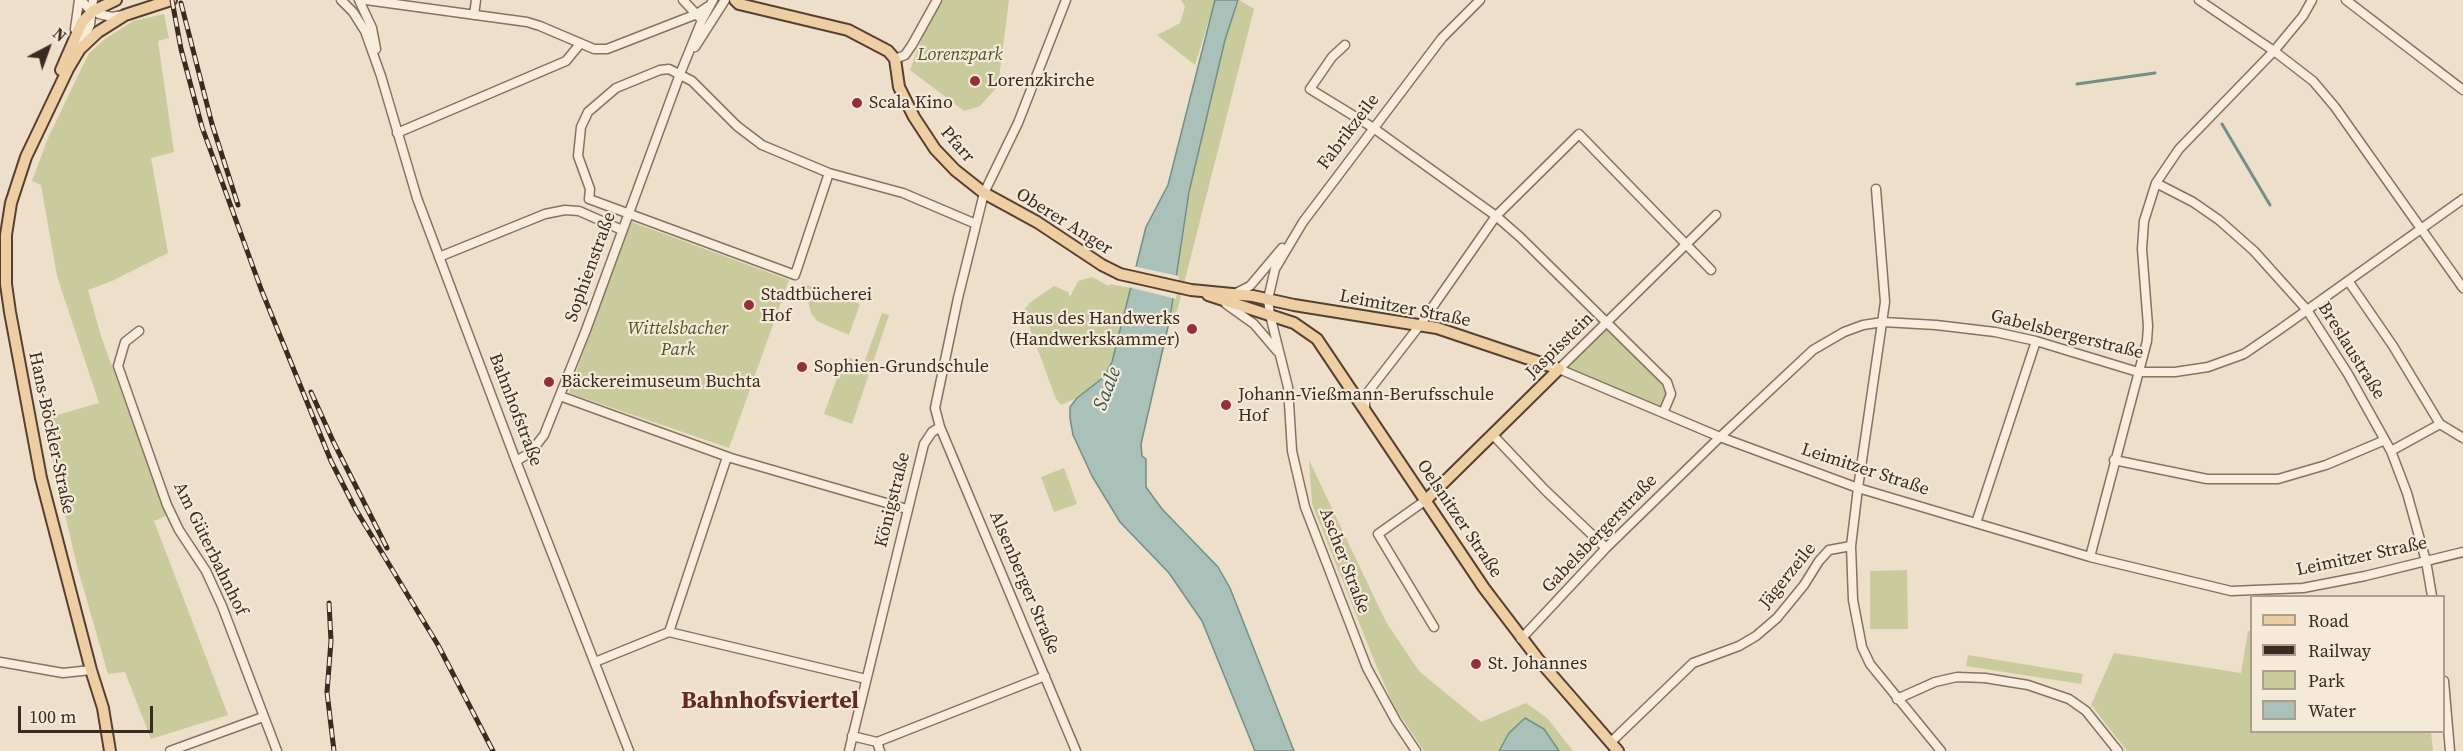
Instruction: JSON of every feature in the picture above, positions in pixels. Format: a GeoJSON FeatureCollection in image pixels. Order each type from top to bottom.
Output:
{"type":"FeatureCollection","features":[{"type":"Feature","properties":{"kind":"main road"},"geometry":{"type":"LineString","coordinates":[[93,5],[116,0]]}},
{"type":"Feature","properties":{"kind":"main road","name":"Hans-Böckler-Straße"},"geometry":{"type":"LineString","coordinates":[[42,121],[76,56],[91,38],[125,15],[171,0]]}},
{"type":"Feature","properties":{"kind":"main road"},"geometry":{"type":"LineString","coordinates":[[741,1],[848,30],[888,51],[895,59]]}},
{"type":"Feature","properties":{"kind":"main road","name":"Hans-Böckler-Straße"},"geometry":{"type":"LineString","coordinates":[[93,5],[72,41],[18,177],[6,235],[3,284],[41,478],[112,748]]}},
{"type":"Feature","properties":{"kind":"main road","name":"Pfarr"},"geometry":{"type":"LineString","coordinates":[[895,59],[899,87],[924,132],[955,170],[984,193]]}},
{"type":"Feature","properties":{"kind":"main road","name":"Oberer Anger"},"geometry":{"type":"LineString","coordinates":[[984,193],[1037,222],[1102,265],[1128,276],[1186,289]]}},
{"type":"Feature","properties":{"kind":"main road","name":"Leimitzer Straße"},"geometry":{"type":"LineString","coordinates":[[1186,289],[1230,293],[1420,325],[1458,334],[1559,369]]}},
{"type":"Feature","properties":{"kind":"main road","name":"Oelsnitzer Straße"},"geometry":{"type":"LineString","coordinates":[[1186,289],[1294,323],[1310,333],[1323,348],[1484,588],[1521,639],[1614,747]]}},
{"type":"Feature","properties":{"kind":"main road","name":"Jaspisstein"},"geometry":{"type":"LineString","coordinates":[[1426,500],[1559,369]]}},
{"type":"Feature","properties":{"kind":"street"},"geometry":{"type":"LineString","coordinates":[[72,41],[80,0],[112,17],[125,15]]}},
{"type":"Feature","properties":{"kind":"street","name":"Bahnhofstraße"},"geometry":{"type":"LineString","coordinates":[[341,0],[353,12],[365,31],[439,256],[629,751]]}},
{"type":"Feature","properties":{"kind":"street","name":"Bahnhofstraße"},"geometry":{"type":"LineString","coordinates":[[358,0],[372,28],[381,76]]}},
{"type":"Feature","properties":{"kind":"street"},"geometry":{"type":"LineString","coordinates":[[366,0],[540,26],[594,49],[607,49],[699,17]]}},
{"type":"Feature","properties":{"kind":"street"},"geometry":{"type":"LineString","coordinates":[[474,15],[476,0]]}},
{"type":"Feature","properties":{"kind":"street"},"geometry":{"type":"LineString","coordinates":[[683,0],[699,17],[705,28],[703,34]]}},
{"type":"Feature","properties":{"kind":"street","name":"Sophienstraße"},"geometry":{"type":"LineString","coordinates":[[681,74],[725,0]]}},
{"type":"Feature","properties":{"kind":"street"},"geometry":{"type":"LineString","coordinates":[[895,59],[905,55],[937,0]]}},
{"type":"Feature","properties":{"kind":"street"},"geometry":{"type":"LineString","coordinates":[[940,427],[935,408],[984,193],[1018,123],[1066,0]]}},
{"type":"Feature","properties":{"kind":"street","name":"Fabrikzeile"},"geometry":{"type":"LineString","coordinates":[[1268,299],[1275,269],[1303,222],[1372,127],[1442,38],[1480,0]]}},
{"type":"Feature","properties":{"kind":"street"},"geometry":{"type":"LineString","coordinates":[[2199,0],[2274,51],[2313,81],[2335,107],[2463,288]]}},
{"type":"Feature","properties":{"kind":"street"},"geometry":{"type":"LineString","coordinates":[[2090,557],[2148,326],[2142,249],[2144,221],[2156,183],[2179,149],[2274,51],[2303,16],[2312,0]]}},
{"type":"Feature","properties":{"kind":"street"},"geometry":{"type":"LineString","coordinates":[[2346,0],[2463,90]]}},
{"type":"Feature","properties":{"kind":"street"},"geometry":{"type":"LineString","coordinates":[[718,11],[729,3],[741,1]]}},
{"type":"Feature","properties":{"kind":"street","name":"Sophienstraße"},"geometry":{"type":"LineString","coordinates":[[516,461],[536,447],[544,435],[681,74],[699,17],[712,2]]}},
{"type":"Feature","properties":{"kind":"street"},"geometry":{"type":"LineString","coordinates":[[76,56],[90,25],[93,5]]}},
{"type":"Feature","properties":{"kind":"street"},"geometry":{"type":"LineString","coordinates":[[397,133],[566,61],[580,44]]}},
{"type":"Feature","properties":{"kind":"street"},"geometry":{"type":"LineString","coordinates":[[1346,45],[1332,57],[1310,89],[1372,127],[1496,216],[1520,237],[1667,382],[1671,394],[1663,413]]}},
{"type":"Feature","properties":{"kind":"street"},"geometry":{"type":"LineString","coordinates":[[579,211],[589,199],[590,189],[578,156],[581,127],[588,112],[616,88],[660,70],[669,69],[692,81],[749,136],[762,145],[829,173],[903,193],[976,224]]}},
{"type":"Feature","properties":{"kind":"street"},"geometry":{"type":"LineString","coordinates":[[1365,410],[1365,398],[1368,392],[1420,325],[1496,216],[1579,134],[1710,270]]}},
{"type":"Feature","properties":{"kind":"street"},"geometry":{"type":"LineString","coordinates":[[589,199],[795,275],[829,173]]}},
{"type":"Feature","properties":{"kind":"street","name":"Breslaustraße"},"geometry":{"type":"LineString","coordinates":[[2156,183],[2193,202],[2219,220],[2254,251],[2307,310],[2348,374],[2391,451],[2407,494],[2426,561],[2432,595]]}},
{"type":"Feature","properties":{"kind":"street"},"geometry":{"type":"LineString","coordinates":[[1876,189],[1886,302],[1851,546],[1853,600],[1863,647],[1870,664],[1941,751]]}},
{"type":"Feature","properties":{"kind":"street","name":"Gabelsbergerstraße"},"geometry":{"type":"LineString","coordinates":[[1521,639],[1606,548],[1720,437],[1813,350],[1844,332],[1863,325],[1883,322],[1936,325],[1995,332],[2036,341],[2138,372],[2175,372],[2208,367],[2244,354],[2349,282],[2463,199]]}},
{"type":"Feature","properties":{"kind":"street"},"geometry":{"type":"LineString","coordinates":[[439,256],[545,214],[565,210],[579,211],[622,230]]}},
{"type":"Feature","properties":{"kind":"street","name":"Jaspisstein"},"geometry":{"type":"LineString","coordinates":[[1559,369],[1716,214]]}},
{"type":"Feature","properties":{"kind":"street"},"geometry":{"type":"LineString","coordinates":[[1230,293],[1240,292],[1250,286],[1303,222]]}},
{"type":"Feature","properties":{"kind":"street"},"geometry":{"type":"LineString","coordinates":[[2349,282],[2393,346],[2440,424],[2463,438]]}},
{"type":"Feature","properties":{"kind":"street","name":"Ascher Straße"},"geometry":{"type":"LineString","coordinates":[[1217,298],[1246,317],[1263,332],[1276,348],[1285,368]]}},
{"type":"Feature","properties":{"kind":"street","name":"Ascher Straße"},"geometry":{"type":"LineString","coordinates":[[1268,299],[1270,315],[1285,368],[1290,402],[1292,451],[1305,507],[1367,668],[1396,721],[1416,751]]}},
{"type":"Feature","properties":{"kind":"street","name":"Am Güterbahnhof"},"geometry":{"type":"LineString","coordinates":[[139,331],[125,342],[118,366],[168,505],[179,530],[206,572],[222,606],[262,717],[277,751]]}},
{"type":"Feature","properties":{"kind":"street"},"geometry":{"type":"LineString","coordinates":[[1976,523],[2036,341]]}},
{"type":"Feature","properties":{"kind":"street","name":"Leimitzer Straße"},"geometry":{"type":"LineString","coordinates":[[1559,369],[1720,437],[1858,488],[2090,557],[2231,591],[2303,588],[2463,552]]}},
{"type":"Feature","properties":{"kind":"street"},"geometry":{"type":"LineString","coordinates":[[560,396],[727,457],[907,509]]}},
{"type":"Feature","properties":{"kind":"street"},"geometry":{"type":"LineString","coordinates":[[2391,451],[2440,424]]}},
{"type":"Feature","properties":{"kind":"street","name":"Königstraße"},"geometry":{"type":"LineString","coordinates":[[849,751],[924,444],[932,432],[940,427]]}},
{"type":"Feature","properties":{"kind":"street","name":"Alsenberger Straße"},"geometry":{"type":"LineString","coordinates":[[940,427],[1076,751]]}},
{"type":"Feature","properties":{"kind":"street"},"geometry":{"type":"LineString","coordinates":[[1492,434],[1545,490],[1606,548]]}},
{"type":"Feature","properties":{"kind":"street"},"geometry":{"type":"LineString","coordinates":[[2114,460],[2207,479],[2278,479],[2326,465],[2385,440]]}},
{"type":"Feature","properties":{"kind":"street"},"geometry":{"type":"LineString","coordinates":[[669,632],[727,457]]}},
{"type":"Feature","properties":{"kind":"street"},"geometry":{"type":"LineString","coordinates":[[1426,500],[1378,534],[1434,627]]}},
{"type":"Feature","properties":{"kind":"street","name":"Jägerzeile"},"geometry":{"type":"LineString","coordinates":[[1614,747],[1693,663],[1739,646],[1756,636],[1770,624],[1804,585],[1829,550],[1851,546]]}},
{"type":"Feature","properties":{"kind":"street"},"geometry":{"type":"LineString","coordinates":[[595,662],[669,632],[866,679]]}},
{"type":"Feature","properties":{"kind":"street"},"geometry":{"type":"LineString","coordinates":[[0,662],[63,673],[91,670]]}},
{"type":"Feature","properties":{"kind":"street"},"geometry":{"type":"LineString","coordinates":[[852,736],[878,747],[1045,676]]}},
{"type":"Feature","properties":{"kind":"street"},"geometry":{"type":"LineString","coordinates":[[1897,699],[1935,682],[1957,677],[1985,678],[2028,685],[2070,699],[2086,711],[2118,751]]}},
{"type":"Feature","properties":{"kind":"street"},"geometry":{"type":"LineString","coordinates":[[2445,693],[2450,751]]}},
{"type":"Feature","properties":{"kind":"street"},"geometry":{"type":"LineString","coordinates":[[170,751],[262,717]]}},
{"type":"Feature","properties":{"kind":"green space","name":"Lorenzpark"},"geometry":{"type":"Polygon","coordinates":[[[941,0],[1009,0],[998,86],[980,106],[964,111],[910,70],[926,28],[941,0]]]}},
{"type":"Feature","properties":{"kind":"green space"},"geometry":{"type":"Polygon","coordinates":[[[1181,0],[1215,0],[1195,65],[1157,35],[1180,23],[1185,7],[1181,0]]]}},
{"type":"Feature","properties":{"kind":"green space"},"geometry":{"type":"Polygon","coordinates":[[[1239,0],[1254,9],[1177,311],[1170,318],[1189,192],[1225,40],[1239,0]]]}},
{"type":"Feature","properties":{"kind":"green space"},"geometry":{"type":"Polygon","coordinates":[[[164,14],[169,38],[158,41],[174,152],[151,158],[168,253],[112,281],[88,290],[101,336],[166,516],[154,521],[228,715],[151,739],[125,672],[108,674],[77,566],[43,419],[99,403],[57,276],[41,185],[32,181],[48,138],[89,53],[105,39],[133,21],[164,14]]]}},
{"type":"Feature","properties":{"kind":"green space","name":"Wittelsbacher Park"},"geometry":{"type":"Polygon","coordinates":[[[629,221],[789,280],[729,448],[569,393],[629,221]]]}},
{"type":"Feature","properties":{"kind":"green space"},"geometry":{"type":"Polygon","coordinates":[[[1092,277],[1109,286],[1110,284],[1131,288],[1112,362],[1104,377],[1077,398],[1061,405],[1056,399],[1023,310],[1054,286],[1068,292],[1070,297],[1078,281],[1092,277]]]}},
{"type":"Feature","properties":{"kind":"green space"},"geometry":{"type":"Polygon","coordinates":[[[802,283],[860,304],[849,335],[817,321],[811,313],[807,297],[798,293],[802,283]]]}},
{"type":"Feature","properties":{"kind":"green space"},"geometry":{"type":"Polygon","coordinates":[[[882,313],[889,315],[852,424],[824,414],[845,356],[864,363],[882,313]]]}},
{"type":"Feature","properties":{"kind":"green space"},"geometry":{"type":"Polygon","coordinates":[[[1607,325],[1663,379],[1668,391],[1663,412],[1560,370],[1607,325]]]}},
{"type":"Feature","properties":{"kind":"green space"},"geometry":{"type":"Polygon","coordinates":[[[1309,460],[1386,622],[1419,671],[1481,722],[1526,703],[1547,718],[1573,751],[1559,751],[1544,729],[1509,733],[1499,751],[1424,751],[1395,708],[1312,504],[1309,460]]]}},
{"type":"Feature","properties":{"kind":"green space"},"geometry":{"type":"Polygon","coordinates":[[[1064,468],[1077,504],[1054,512],[1041,477],[1064,468]]]}},
{"type":"Feature","properties":{"kind":"green space"},"geometry":{"type":"Polygon","coordinates":[[[1907,570],[1908,629],[1870,629],[1870,571],[1907,570]]]}},
{"type":"Feature","properties":{"kind":"green space"},"geometry":{"type":"Polygon","coordinates":[[[2248,631],[2250,632],[2250,733],[2431,733],[2433,751],[2127,751],[2091,705],[2114,653],[2241,673],[2248,631]]]}},
{"type":"Feature","properties":{"kind":"green space"},"geometry":{"type":"Polygon","coordinates":[[[1968,655],[2083,674],[2081,684],[1966,666],[1968,655]]]}},
{"type":"Feature","properties":{"kind":"water","name":"Saale"},"geometry":{"type":"Polygon","coordinates":[[[1215,0],[1238,0],[1225,40],[1189,192],[1170,318],[1141,444],[1142,456],[1146,459],[1146,487],[1162,509],[1218,567],[1230,588],[1294,751],[1255,751],[1202,621],[1169,573],[1120,522],[1092,476],[1073,435],[1070,418],[1070,407],[1077,398],[1104,377],[1112,362],[1146,227],[1168,185],[1215,0]]]}},
{"type":"Feature","properties":{"kind":"water"},"geometry":{"type":"Polygon","coordinates":[[[1525,718],[1544,729],[1559,751],[1499,751],[1509,733],[1525,718]]]}},
{"type":"Feature","properties":{"kind":"pier"},"geometry":{"type":"Polygon","coordinates":[[[1133,266],[1179,276],[1176,299],[1128,287],[1133,266]]]}},
{"type":"Feature","properties":{"kind":"waterway"},"geometry":{"type":"LineString","coordinates":[[2077,84],[2155,73]]}},
{"type":"Feature","properties":{"kind":"waterway"},"geometry":{"type":"LineString","coordinates":[[2222,124],[2270,205]]}},
{"type":"Feature","properties":{"kind":"railway"},"geometry":{"type":"LineString","coordinates":[[172,0],[181,49],[202,127],[261,289],[331,461],[356,510],[438,645],[493,751]]}},
{"type":"Feature","properties":{"kind":"railway"},"geometry":{"type":"LineString","coordinates":[[181,3],[212,124],[238,205]]}},
{"type":"Feature","properties":{"kind":"railway"},"geometry":{"type":"LineString","coordinates":[[311,392],[387,548]]}},
{"type":"Feature","properties":{"kind":"railway"},"geometry":{"type":"LineString","coordinates":[[329,603],[331,641],[327,692],[334,751]]}},
{"type":"Feature","properties":{"kind":"place","name":"Lorenzkirche"},"geometry":{"type":"Point","coordinates":[975,81]}},
{"type":"Feature","properties":{"kind":"place","name":"Scala Kino"},"geometry":{"type":"Point","coordinates":[857,103]}},
{"type":"Feature","properties":{"kind":"place","name":"Stadtbücherei Hof"},"geometry":{"type":"Point","coordinates":[749,305]}},
{"type":"Feature","properties":{"kind":"place","name":"Haus des Handwerks (Handwerkskammer)"},"geometry":{"type":"Point","coordinates":[1192,329]}},
{"type":"Feature","properties":{"kind":"place","name":"Sophien-Grundschule"},"geometry":{"type":"Point","coordinates":[802,367]}},
{"type":"Feature","properties":{"kind":"place","name":"Bäckereimuseum Buchta"},"geometry":{"type":"Point","coordinates":[549,382]}},
{"type":"Feature","properties":{"kind":"place","name":"Johann-Vießmann-Berufsschule Hof"},"geometry":{"type":"Point","coordinates":[1226,405]}},
{"type":"Feature","properties":{"kind":"place","name":"St. Johannes"},"geometry":{"type":"Point","coordinates":[1476,664]}},
{"type":"Feature","properties":{"kind":"district","name":"Bahnhofsviertel"},"geometry":{"type":"Point","coordinates":[770,702]}}]}
